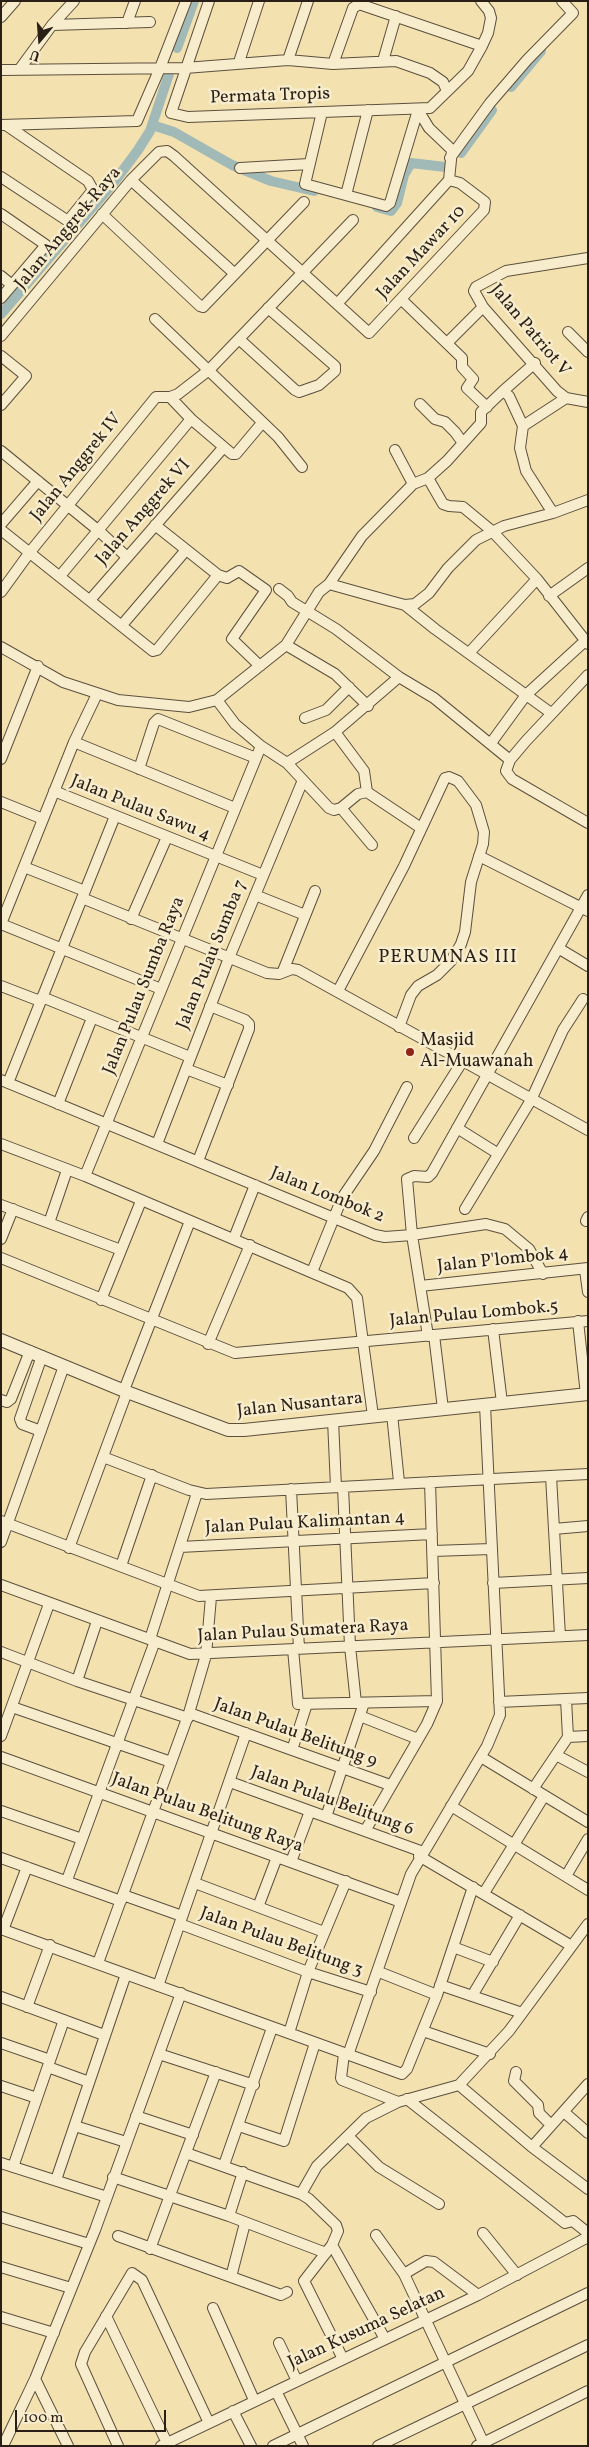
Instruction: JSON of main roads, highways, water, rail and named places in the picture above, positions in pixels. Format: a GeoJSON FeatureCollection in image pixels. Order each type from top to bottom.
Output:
{"type":"FeatureCollection","features":[{"type":"Feature","properties":{"kind":"waterway"},"geometry":{"type":"LineString","coordinates":[[177,48],[194,1]]}},
{"type":"Feature","properties":{"kind":"waterway"},"geometry":{"type":"LineString","coordinates":[[511,87],[541,51]]}},
{"type":"Feature","properties":{"kind":"waterway"},"geometry":{"type":"LineString","coordinates":[[1,314],[115,181],[138,150],[150,131],[169,74]]}},
{"type":"Feature","properties":{"kind":"waterway"},"geometry":{"type":"LineString","coordinates":[[461,153],[492,110]]}},
{"type":"Feature","properties":{"kind":"waterway"},"geometry":{"type":"LineString","coordinates":[[152,125],[174,132],[232,165],[271,181],[314,191]]}},
{"type":"Feature","properties":{"kind":"waterway"},"geometry":{"type":"LineString","coordinates":[[377,207],[391,211],[397,203],[404,175],[411,163],[445,167]]}},
{"type":"Feature","properties":{"kind":"place","name":"Masjid Al-Muawanah"},"geometry":{"type":"Point","coordinates":[410,1052]}},
{"type":"Feature","properties":{"kind":"district","name":"PERUMNAS III"},"geometry":{"type":"Point","coordinates":[448,959]}}]}
